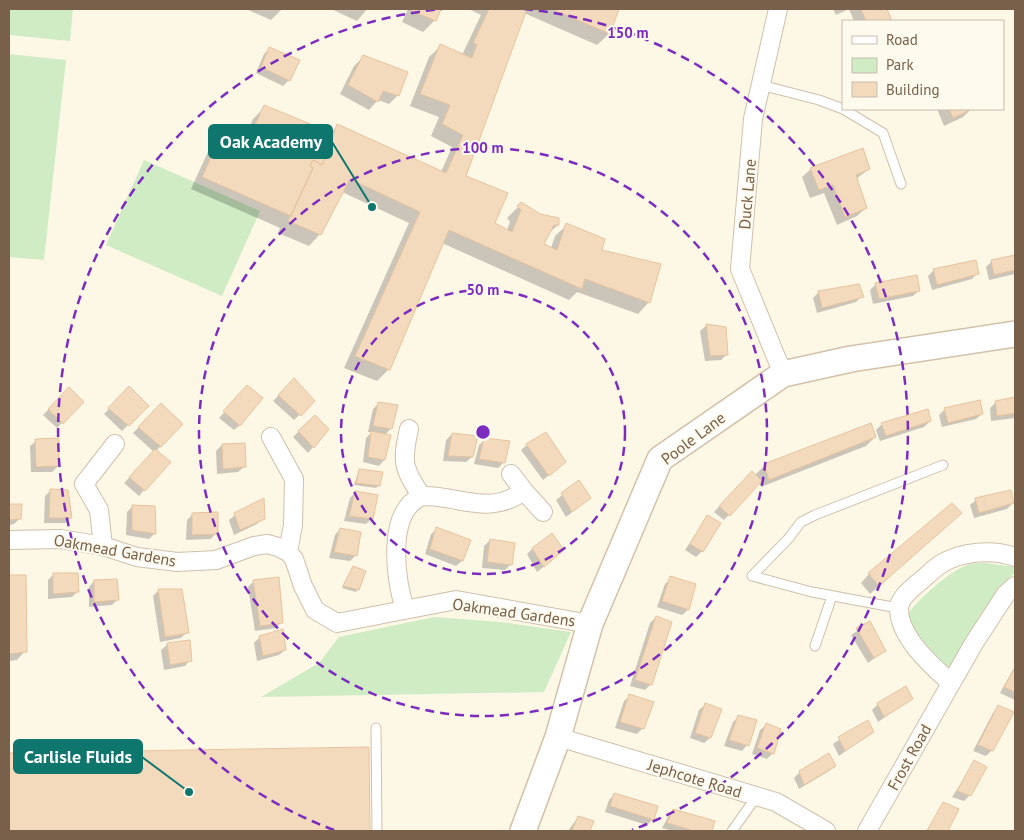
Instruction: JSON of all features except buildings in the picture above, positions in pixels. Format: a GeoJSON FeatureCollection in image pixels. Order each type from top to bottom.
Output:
{"type":"FeatureCollection","features":[{"type":"Feature","properties":{"kind":"street","name":"Duck Lane"},"geometry":{"type":"LineString","coordinates":[[778,9],[753,119],[740,269],[783,374]]}},
{"type":"Feature","properties":{"kind":"street","name":"Poole Lane"},"geometry":{"type":"LineString","coordinates":[[523,831],[558,736],[590,624],[660,459],[783,374],[851,359],[1015,334]]}},
{"type":"Feature","properties":{"kind":"street"},"geometry":{"type":"LineString","coordinates":[[409,428],[403,460],[414,485],[422,496]]}},
{"type":"Feature","properties":{"kind":"street"},"geometry":{"type":"LineString","coordinates":[[271,437],[294,479],[293,525],[288,552]]}},
{"type":"Feature","properties":{"kind":"street"},"geometry":{"type":"LineString","coordinates":[[103,546],[99,510],[84,484],[115,444]]}},
{"type":"Feature","properties":{"kind":"street"},"geometry":{"type":"LineString","coordinates":[[511,474],[543,512]]}},
{"type":"Feature","properties":{"kind":"street"},"geometry":{"type":"LineString","coordinates":[[404,610],[395,563],[399,527],[406,509],[415,499],[422,496],[493,504],[512,499],[524,491]]}},
{"type":"Feature","properties":{"kind":"street","name":"Oakmead Gardens"},"geometry":{"type":"LineString","coordinates":[[9,540],[61,539],[103,546],[137,557],[177,562],[216,560],[254,546],[267,544],[288,552],[298,567],[309,601],[315,610],[322,616],[337,623],[456,600],[590,624]]}},
{"type":"Feature","properties":{"kind":"street"},"geometry":{"type":"LineString","coordinates":[[951,683],[921,655],[909,637],[898,608],[908,591],[942,563],[958,557],[986,552],[1015,557]]}},
{"type":"Feature","properties":{"kind":"street","name":"Frost Road"},"geometry":{"type":"LineString","coordinates":[[867,831],[974,643],[1006,594],[1015,586]]}},
{"type":"Feature","properties":{"kind":"street","name":"Jephcote Road"},"geometry":{"type":"LineString","coordinates":[[558,736],[776,802],[826,831]]}},
{"type":"Feature","properties":{"kind":"lane"},"geometry":{"type":"LineString","coordinates":[[761,85],[819,100],[842,109]]}},
{"type":"Feature","properties":{"kind":"lane"},"geometry":{"type":"LineString","coordinates":[[845,110],[883,133],[901,184]]}},
{"type":"Feature","properties":{"kind":"lane"},"geometry":{"type":"LineString","coordinates":[[898,608],[832,596],[752,576],[789,538],[801,522],[943,465]]}},
{"type":"Feature","properties":{"kind":"lane"},"geometry":{"type":"LineString","coordinates":[[815,646],[832,596]]}},
{"type":"Feature","properties":{"kind":"lane"},"geometry":{"type":"LineString","coordinates":[[376,728],[377,831]]}},
{"type":"Feature","properties":{"kind":"lane"},"geometry":{"type":"LineString","coordinates":[[732,831],[757,796]]}},
{"type":"Feature","properties":{"kind":"green space"},"geometry":{"type":"Polygon","coordinates":[[[9,9],[73,9],[70,41],[9,35],[9,9]]]}},
{"type":"Feature","properties":{"kind":"green space"},"geometry":{"type":"Polygon","coordinates":[[[9,54],[66,60],[44,260],[9,257],[9,54]]]}},
{"type":"Feature","properties":{"kind":"green space"},"geometry":{"type":"Polygon","coordinates":[[[144,160],[260,211],[222,296],[106,245],[144,160]]]}},
{"type":"Feature","properties":{"kind":"green space"},"geometry":{"type":"Polygon","coordinates":[[[986,563],[1015,567],[1015,572],[996,593],[952,665],[947,669],[923,644],[908,614],[928,592],[954,572],[970,564],[986,563]]]}},
{"type":"Feature","properties":{"kind":"green space"},"geometry":{"type":"Polygon","coordinates":[[[434,617],[501,622],[571,632],[544,692],[261,697],[319,663],[339,637],[434,617]]]}},
{"type":"Feature","properties":{"kind":"place","name":"Oak Academy"},"geometry":{"type":"Point","coordinates":[372,207]}},
{"type":"Feature","properties":{"kind":"place","name":"Carlisle Fluids"},"geometry":{"type":"Point","coordinates":[189,792]}}]}
